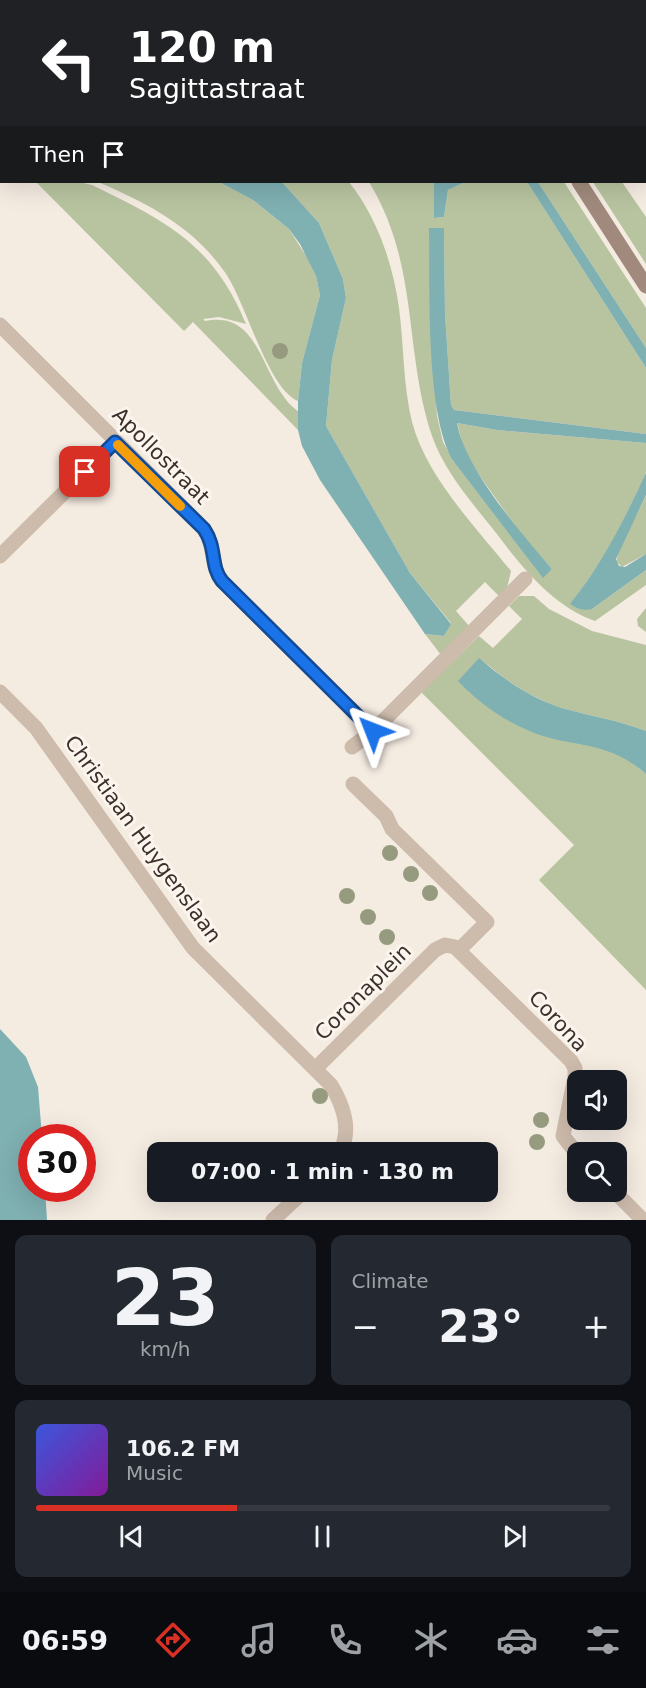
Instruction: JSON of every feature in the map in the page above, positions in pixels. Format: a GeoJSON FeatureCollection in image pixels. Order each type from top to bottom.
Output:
{"type":"FeatureCollection","features":[{"type":"Feature","properties":{"kind":"main road"},"geometry":{"type":"LineString","coordinates":[[580,183],[646,286]]}},
{"type":"Feature","properties":{"kind":"street","name":"Apollostraat"},"geometry":{"type":"LineString","coordinates":[[0,325],[204,529],[214,546],[216,571],[222,581],[373,731]]}},
{"type":"Feature","properties":{"kind":"street"},"geometry":{"type":"LineString","coordinates":[[0,556],[115,442]]}},
{"type":"Feature","properties":{"kind":"street"},"geometry":{"type":"LineString","coordinates":[[352,747],[373,731],[525,579]]}},
{"type":"Feature","properties":{"kind":"street","name":"Christiaan Huygenslaan"},"geometry":{"type":"LineString","coordinates":[[0,692],[36,728],[49,745],[193,948],[331,1085],[342,1107],[346,1133],[343,1142]]}},
{"type":"Feature","properties":{"kind":"street"},"geometry":{"type":"LineString","coordinates":[[353,784],[386,816],[392,828],[487,922],[459,950]]}},
{"type":"Feature","properties":{"kind":"street","name":"Coronaplein"},"geometry":{"type":"LineString","coordinates":[[315,1069],[441,946],[450,945],[459,950]]}},
{"type":"Feature","properties":{"kind":"street","name":"Corona"},"geometry":{"type":"LineString","coordinates":[[459,950],[571,1061],[575,1068],[562,1136],[567,1142]]}},
{"type":"Feature","properties":{"kind":"street"},"geometry":{"type":"LineString","coordinates":[[273,1220],[292,1202]]}},
{"type":"Feature","properties":{"kind":"street"},"geometry":{"type":"LineString","coordinates":[[625,1202],[643,1220]]}},
{"type":"Feature","properties":{"kind":"green space"},"geometry":{"type":"Polygon","coordinates":[[[37,183],[92,185],[165,224],[202,254],[233,297],[246,324],[219,317],[203,319],[205,321],[224,320],[239,326],[250,337],[276,385],[286,400],[299,412],[298,430],[193,322],[184,331],[37,183]]]}},
{"type":"Feature","properties":{"kind":"green space"},"geometry":{"type":"Polygon","coordinates":[[[100,183],[221,183],[253,200],[289,229],[316,276],[320,295],[302,363],[298,401],[287,393],[276,379],[224,271],[198,241],[167,217],[134,198],[100,183]]]}},
{"type":"Feature","properties":{"kind":"green space"},"geometry":{"type":"Polygon","coordinates":[[[283,183],[350,183],[368,210],[393,275],[401,322],[407,394],[412,422],[419,442],[454,501],[511,571],[507,588],[499,596],[485,582],[456,611],[470,627],[441,655],[425,634],[444,636],[451,623],[410,573],[326,426],[332,360],[346,298],[343,279],[319,223],[283,183]]]}},
{"type":"Feature","properties":{"kind":"green space"},"geometry":{"type":"Polygon","coordinates":[[[370,183],[434,183],[435,218],[444,217],[448,190],[463,183],[528,183],[646,368],[646,434],[454,410],[451,405],[445,314],[444,228],[430,228],[431,309],[437,416],[443,442],[454,462],[543,577],[552,569],[523,537],[475,469],[465,453],[457,423],[497,430],[646,443],[646,471],[636,500],[602,559],[571,604],[592,609],[646,570],[646,585],[595,621],[568,608],[532,577],[463,492],[445,465],[432,436],[423,404],[404,276],[385,213],[370,183]]]}},
{"type":"Feature","properties":{"kind":"green space"},"geometry":{"type":"Polygon","coordinates":[[[539,183],[565,183],[646,308],[646,348],[539,183]]]}},
{"type":"Feature","properties":{"kind":"green space"},"geometry":{"type":"Polygon","coordinates":[[[594,183],[623,183],[646,217],[646,264],[594,183]]]}},
{"type":"Feature","properties":{"kind":"green space"},"geometry":{"type":"Polygon","coordinates":[[[646,495],[646,554],[622,567],[617,562],[617,557],[646,495]]]}},
{"type":"Feature","properties":{"kind":"green space"},"geometry":{"type":"Polygon","coordinates":[[[519,596],[534,596],[549,609],[592,631],[646,645],[646,731],[572,711],[539,699],[518,687],[480,658],[567,741],[602,747],[632,762],[646,774],[646,990],[539,880],[574,845],[421,692],[479,636],[493,648],[522,619],[509,606],[519,596]]]}},
{"type":"Feature","properties":{"kind":"green space"},"geometry":{"type":"Polygon","coordinates":[[[646,608],[646,632],[638,626],[637,619],[646,608]]]}},
{"type":"Feature","properties":{"kind":"water"},"geometry":{"type":"Polygon","coordinates":[[[221,183],[283,183],[319,223],[343,279],[346,298],[332,360],[326,426],[410,573],[451,624],[444,636],[425,634],[320,480],[302,446],[298,430],[298,401],[302,363],[320,295],[316,276],[300,244],[289,229],[253,200],[221,183]]]}},
{"type":"Feature","properties":{"kind":"water"},"geometry":{"type":"Polygon","coordinates":[[[434,183],[463,183],[448,190],[444,217],[434,218],[434,183]]]}},
{"type":"Feature","properties":{"kind":"water"},"geometry":{"type":"Polygon","coordinates":[[[528,183],[539,183],[646,348],[646,368],[528,183]]]}},
{"type":"Feature","properties":{"kind":"water"},"geometry":{"type":"Polygon","coordinates":[[[429,228],[444,228],[445,314],[451,405],[454,410],[646,434],[646,443],[497,430],[457,423],[462,441],[482,480],[510,519],[552,569],[543,578],[454,462],[445,442],[438,415],[431,350],[429,228]]]}},
{"type":"Feature","properties":{"kind":"water"},"geometry":{"type":"Polygon","coordinates":[[[646,473],[646,495],[616,559],[619,566],[625,567],[646,554],[646,570],[592,609],[583,610],[570,604],[612,541],[646,473]]]}},
{"type":"Feature","properties":{"kind":"water"},"geometry":{"type":"Polygon","coordinates":[[[479,658],[518,687],[539,699],[572,711],[646,731],[646,774],[616,754],[541,735],[516,725],[489,708],[458,681],[479,658]]]}},
{"type":"Feature","properties":{"kind":"water"},"geometry":{"type":"Polygon","coordinates":[[[0,1029],[26,1057],[38,1087],[41,1124],[18,1124],[18,1202],[46,1202],[47,1220],[0,1220],[0,1029]]]}},
{"type":"Feature","properties":{"kind":"slow traffic"},"geometry":{"type":"LineString","coordinates":[[118,445],[180,506]]}},
{"type":"Feature","properties":{"kind":"route"},"geometry":{"type":"LineString","coordinates":[[85,472],[115,442],[204,529],[214,546],[216,571],[222,581],[373,731]]}}]}
